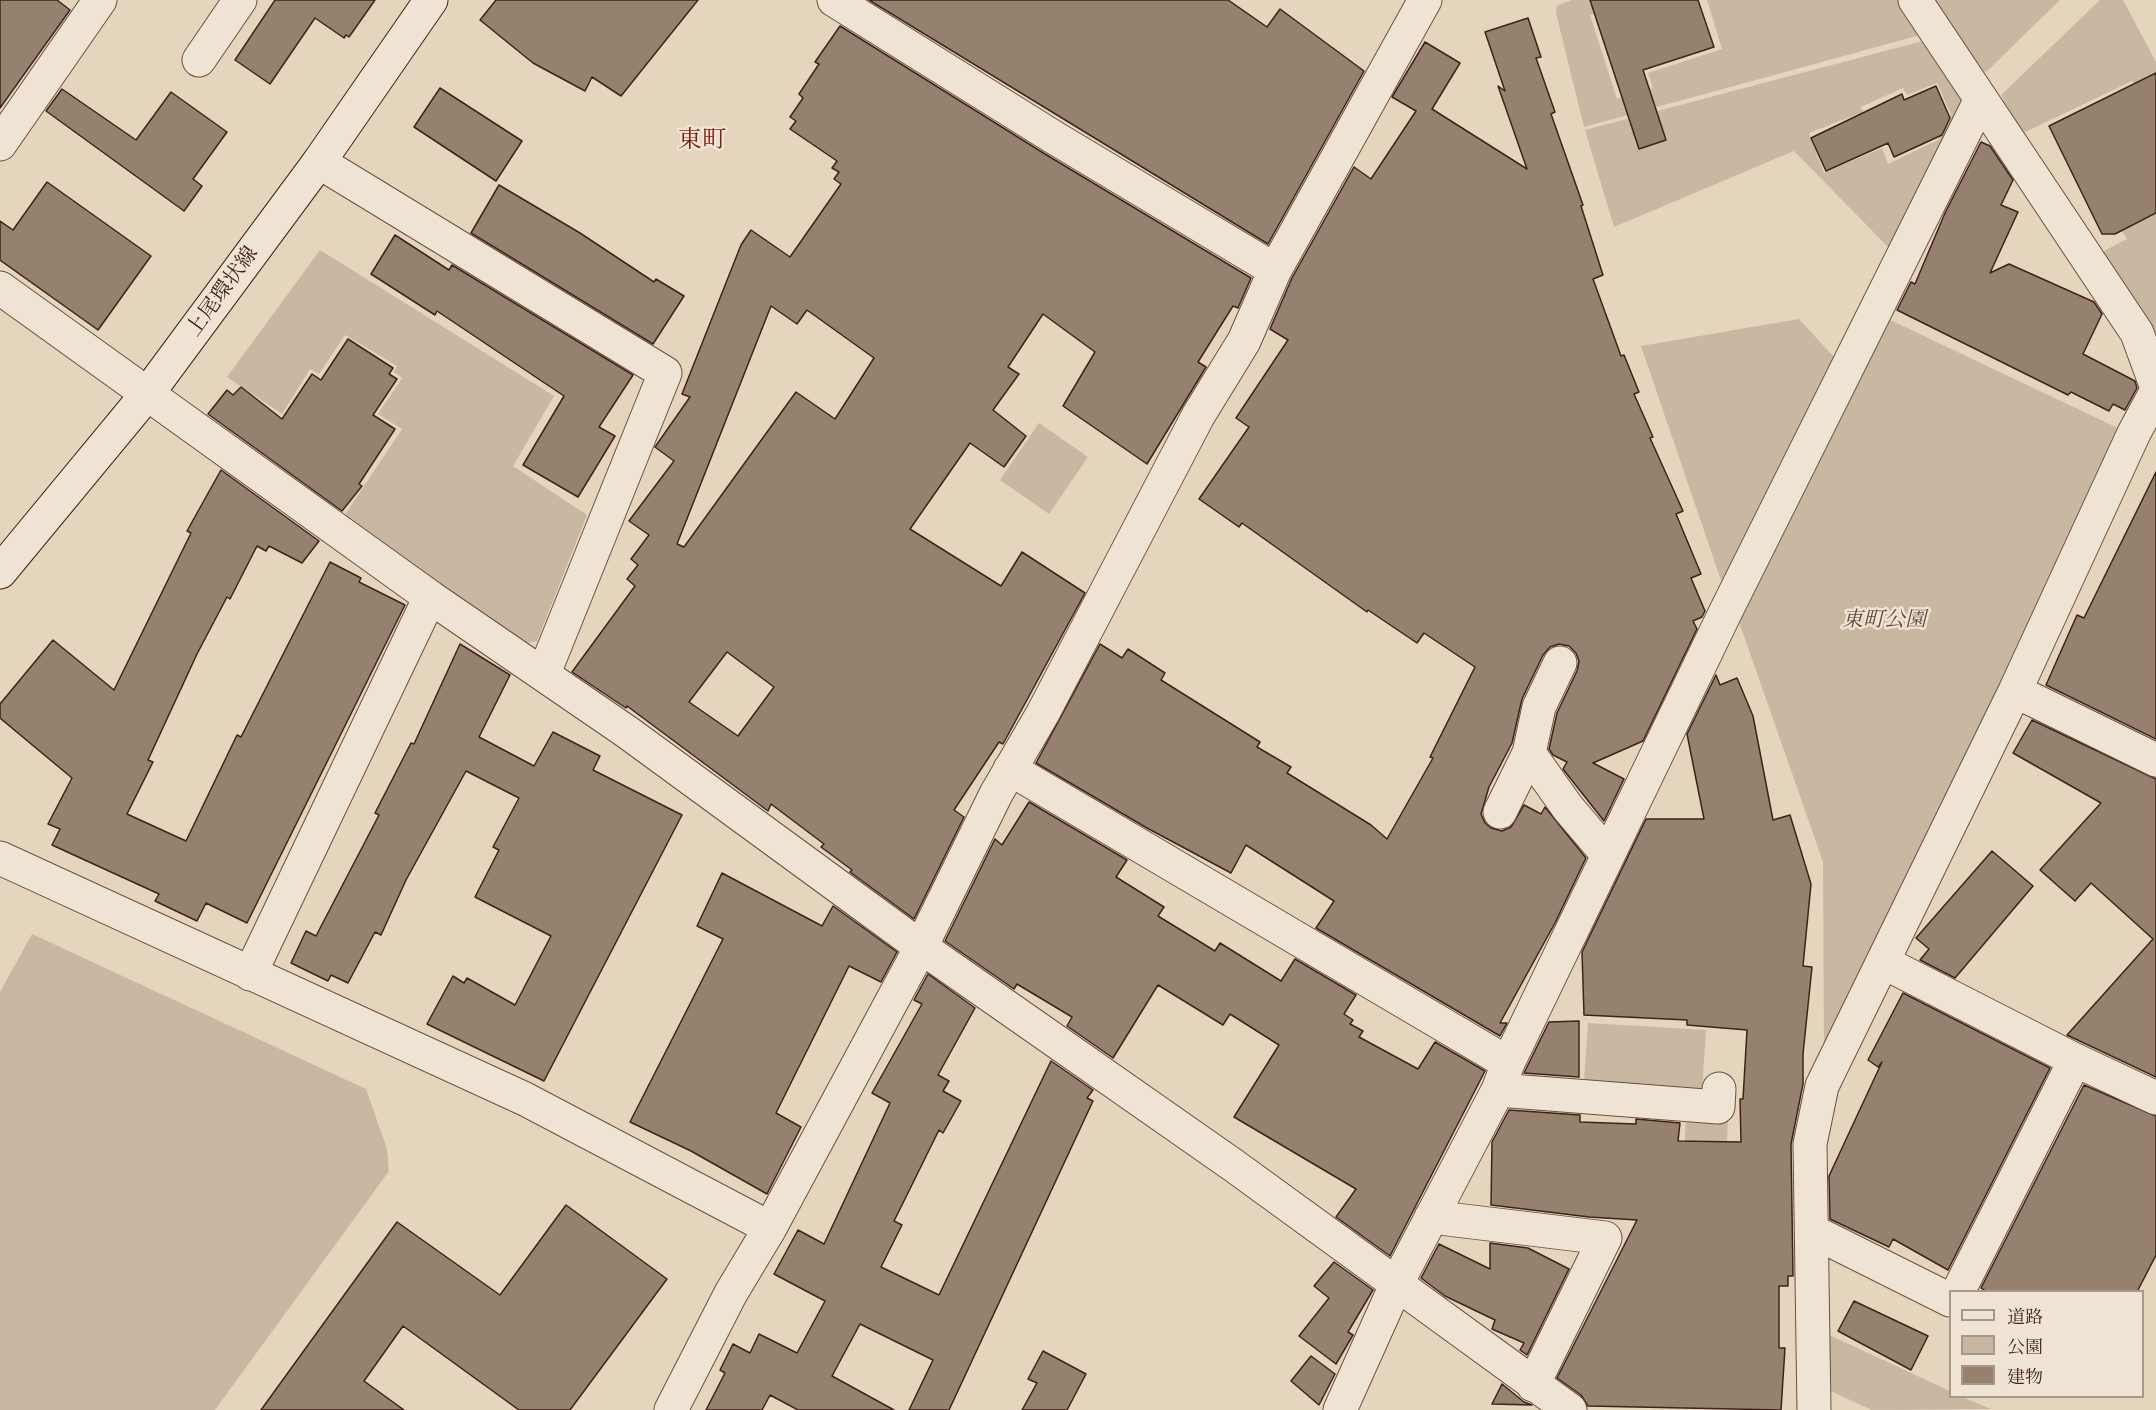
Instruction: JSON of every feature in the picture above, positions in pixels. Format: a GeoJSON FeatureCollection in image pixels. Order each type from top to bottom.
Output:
{"type":"FeatureCollection","features":[{"type":"Feature","properties":{"kind":"street"},"geometry":{"type":"LineString","coordinates":[[0,144],[100,0]]}},
{"type":"Feature","properties":{"kind":"street"},"geometry":{"type":"LineString","coordinates":[[199,60],[240,0]]}},
{"type":"Feature","properties":{"kind":"street","name":"上尾環状線"},"geometry":{"type":"LineString","coordinates":[[0,572],[148,393],[319,162],[431,0]]}},
{"type":"Feature","properties":{"kind":"street"},"geometry":{"type":"LineString","coordinates":[[834,0],[1055,138],[1275,270]]}},
{"type":"Feature","properties":{"kind":"street"},"geometry":{"type":"LineString","coordinates":[[671,1410],[731,1293],[770,1228],[921,947],[1010,769],[1043,713],[1198,416],[1244,341],[1275,270],[1425,0]]}},
{"type":"Feature","properties":{"kind":"street"},"geometry":{"type":"LineString","coordinates":[[1915,0],[2137,333],[2156,385]]}},
{"type":"Feature","properties":{"kind":"street"},"geometry":{"type":"LineString","coordinates":[[1340,1410],[1397,1282],[1503,1076],[1608,855],[1981,99]]}},
{"type":"Feature","properties":{"kind":"street"},"geometry":{"type":"LineString","coordinates":[[319,162],[665,373],[544,673]]}},
{"type":"Feature","properties":{"kind":"street"},"geometry":{"type":"LineString","coordinates":[[0,288],[430,597],[544,673],[921,947],[989,992],[1397,1282],[1533,1385],[1570,1410]]}},
{"type":"Feature","properties":{"kind":"street"},"geometry":{"type":"LineString","coordinates":[[1814,1410],[1810,1144],[1822,1086],[2015,691],[2134,433],[2156,392]]}},
{"type":"Feature","properties":{"kind":"street"},"geometry":{"type":"LineString","coordinates":[[250,974],[430,597]]}},
{"type":"Feature","properties":{"kind":"street"},"geometry":{"type":"LineString","coordinates":[[1500,812],[1529,753],[1539,707],[1560,663]]}},
{"type":"Feature","properties":{"kind":"street"},"geometry":{"type":"LineString","coordinates":[[2015,691],[2156,760]]}},
{"type":"Feature","properties":{"kind":"street"},"geometry":{"type":"LineString","coordinates":[[1529,753],[1568,808],[1608,855]]}},
{"type":"Feature","properties":{"kind":"street"},"geometry":{"type":"LineString","coordinates":[[1010,769],[1503,1076],[1718,1107],[1719,1089]]}},
{"type":"Feature","properties":{"kind":"street"},"geometry":{"type":"LineString","coordinates":[[0,858],[525,1098],[770,1228]]}},
{"type":"Feature","properties":{"kind":"street"},"geometry":{"type":"LineString","coordinates":[[1883,962],[2075,1060],[2156,1098]]}},
{"type":"Feature","properties":{"kind":"street"},"geometry":{"type":"LineString","coordinates":[[1959,1290],[2075,1060]]}},
{"type":"Feature","properties":{"kind":"street"},"geometry":{"type":"LineString","coordinates":[[1431,1217],[1605,1238],[1533,1385]]}},
{"type":"Feature","properties":{"kind":"street"},"geometry":{"type":"LineString","coordinates":[[1812,1231],[1949,1300]]}},
{"type":"Feature","properties":{"kind":"green space"},"geometry":{"type":"Polygon","coordinates":[[[1571,0],[1638,0],[1590,15],[1617,99],[1653,88],[1648,73],[1722,49],[1707,0],[1901,0],[1924,34],[1584,127],[1556,13],[1557,6],[1571,0]]]}},
{"type":"Feature","properties":{"kind":"green space"},"geometry":{"type":"Polygon","coordinates":[[[1929,0],[2060,0],[1986,72],[1972,67],[1929,0]]]}},
{"type":"Feature","properties":{"kind":"green space"},"geometry":{"type":"Polygon","coordinates":[[[2100,0],[2123,0],[2156,62],[2156,79],[2137,91],[2132,81],[2021,134],[2001,95],[2100,0]]]}},
{"type":"Feature","properties":{"kind":"green space"},"geometry":{"type":"Polygon","coordinates":[[[1923,41],[1963,96],[1891,250],[1794,151],[1614,227],[1585,130],[1923,41]],[[1937,83],[1907,95],[1903,88],[1861,107],[1863,112],[1809,133],[1824,173],[1882,148],[1888,164],[1940,139],[1935,127],[1949,120],[1951,114],[1937,83]]]}},
{"type":"Feature","properties":{"kind":"green space"},"geometry":{"type":"Polygon","coordinates":[[[2156,204],[2156,346],[2098,254],[2127,239],[2110,211],[2156,204]]]}},
{"type":"Feature","properties":{"kind":"green space"},"geometry":{"type":"Polygon","coordinates":[[[320,250],[554,396],[513,466],[587,515],[537,641],[519,645],[342,519],[402,429],[378,414],[402,378],[394,372],[397,366],[345,335],[319,374],[310,369],[282,414],[227,377],[320,250]]]}},
{"type":"Feature","properties":{"kind":"green space","name":"東町公園"},"geometry":{"type":"Polygon","coordinates":[[[1886,318],[2122,430],[1824,1060],[1823,862],[1737,616],[1886,318]]]}},
{"type":"Feature","properties":{"kind":"green space"},"geometry":{"type":"Polygon","coordinates":[[[1799,319],[1834,357],[1725,592],[1641,346],[1799,319]]]}},
{"type":"Feature","properties":{"kind":"green space"},"geometry":{"type":"Polygon","coordinates":[[[1039,423],[1088,457],[1049,514],[1000,480],[1039,423]]]}},
{"type":"Feature","properties":{"kind":"green space"},"geometry":{"type":"Polygon","coordinates":[[[32,934],[366,1089],[387,1149],[389,1171],[215,1410],[0,1410],[0,992],[32,934]]]}},
{"type":"Feature","properties":{"kind":"green space"},"geometry":{"type":"Polygon","coordinates":[[[1588,1023],[1706,1030],[1702,1090],[1584,1081],[1588,1023]]]}},
{"type":"Feature","properties":{"kind":"green space"},"geometry":{"type":"Polygon","coordinates":[[[1686,1116],[1728,1119],[1726,1174],[1683,1173],[1686,1116]]]}},
{"type":"Feature","properties":{"kind":"green space"},"geometry":{"type":"Polygon","coordinates":[[[1827,1334],[1949,1391],[1949,1398],[1965,1398],[1991,1409],[1872,1410],[1826,1389],[1827,1334]]]}},
{"type":"Feature","properties":{"kind":"building"},"geometry":{"type":"Polygon","coordinates":[[[0,0],[57,0],[70,10],[0,108],[0,0]]]}},
{"type":"Feature","properties":{"kind":"building"},"geometry":{"type":"Polygon","coordinates":[[[275,0],[375,0],[349,37],[346,35],[344,38],[315,18],[270,84],[235,60],[275,0]]]}},
{"type":"Feature","properties":{"kind":"building"},"geometry":{"type":"Polygon","coordinates":[[[496,0],[698,0],[621,96],[592,77],[585,91],[533,63],[480,20],[496,0]]]}},
{"type":"Feature","properties":{"kind":"building"},"geometry":{"type":"Polygon","coordinates":[[[869,0],[1228,0],[1267,27],[1280,9],[1364,71],[1268,244],[869,0]]]}},
{"type":"Feature","properties":{"kind":"building"},"geometry":{"type":"Polygon","coordinates":[[[1590,0],[1698,0],[1714,47],[1643,70],[1666,140],[1639,149],[1590,0]]]}},
{"type":"Feature","properties":{"kind":"building"},"geometry":{"type":"Polygon","coordinates":[[[1528,18],[1541,57],[1536,58],[1555,112],[1551,114],[1583,205],[1581,206],[1603,275],[1593,279],[1621,356],[1624,355],[1639,392],[1634,394],[1653,437],[1650,438],[1683,511],[1676,514],[1701,574],[1691,578],[1705,611],[1702,617],[1693,621],[1697,629],[1643,741],[1593,763],[1624,779],[1604,821],[1563,769],[1567,762],[1553,755],[1549,749],[1557,713],[1577,671],[1579,661],[1576,653],[1569,646],[1559,644],[1550,647],[1543,655],[1522,699],[1512,743],[1489,787],[1481,814],[1485,823],[1491,828],[1502,831],[1511,827],[1524,805],[1541,814],[1545,807],[1586,858],[1555,923],[1500,1023],[1507,1023],[1500,1036],[1316,928],[1334,901],[1246,845],[1231,873],[1147,828],[1036,763],[1100,644],[1122,658],[1128,649],[1165,673],[1161,680],[1260,742],[1257,747],[1291,767],[1287,773],[1371,825],[1387,839],[1433,758],[1430,757],[1475,667],[1424,633],[1417,643],[1368,610],[1367,612],[1242,523],[1239,527],[1199,499],[1249,427],[1236,418],[1288,340],[1270,329],[1292,278],[1354,167],[1371,179],[1416,111],[1392,97],[1425,42],[1460,63],[1432,109],[1527,169],[1498,86],[1505,91],[1485,32],[1528,18]]]}},
{"type":"Feature","properties":{"kind":"building"},"geometry":{"type":"Polygon","coordinates":[[[840,26],[1045,154],[1251,278],[1238,308],[1233,306],[1198,362],[1206,367],[1147,464],[1063,406],[1095,352],[1043,314],[1008,367],[1019,374],[993,410],[1026,436],[1004,467],[970,443],[910,529],[1001,586],[1022,552],[1085,593],[1003,744],[999,742],[954,810],[964,817],[914,919],[850,872],[852,870],[821,847],[824,844],[771,804],[768,811],[627,706],[626,708],[572,672],[635,586],[627,579],[638,565],[631,559],[649,535],[629,521],[674,461],[655,447],[690,397],[682,394],[741,245],[751,230],[790,257],[841,184],[834,179],[839,172],[832,168],[837,161],[790,129],[796,121],[790,117],[803,98],[799,94],[819,64],[815,62],[840,26]],[[771,306],[677,544],[684,547],[796,392],[835,419],[874,358],[807,310],[797,324],[771,306]],[[727,652],[689,702],[738,736],[774,687],[727,652]]]}},
{"type":"Feature","properties":{"kind":"building"},"geometry":{"type":"Polygon","coordinates":[[[2156,73],[2156,213],[2115,234],[2102,234],[2049,126],[2156,73]]]}},
{"type":"Feature","properties":{"kind":"building"},"geometry":{"type":"Polygon","coordinates":[[[1936,86],[1950,118],[1942,135],[1894,157],[1888,143],[1826,171],[1811,138],[1902,94],[1904,100],[1936,86]]]}},
{"type":"Feature","properties":{"kind":"building"},"geometry":{"type":"Polygon","coordinates":[[[440,88],[522,141],[496,181],[414,127],[440,88]]]}},
{"type":"Feature","properties":{"kind":"building"},"geometry":{"type":"Polygon","coordinates":[[[62,89],[136,140],[171,92],[227,132],[193,179],[202,186],[184,211],[46,111],[62,89]]]}},
{"type":"Feature","properties":{"kind":"building"},"geometry":{"type":"Polygon","coordinates":[[[1981,142],[1990,146],[2013,180],[2001,205],[2018,212],[1990,273],[2009,264],[2094,302],[2102,314],[2083,354],[2135,381],[2137,388],[2125,410],[2113,404],[2109,411],[2071,392],[2068,395],[1897,310],[1911,282],[1915,284],[1945,213],[1981,142]]]}},
{"type":"Feature","properties":{"kind":"building"},"geometry":{"type":"Polygon","coordinates":[[[47,182],[151,256],[98,330],[0,260],[0,221],[13,230],[47,182]]]}},
{"type":"Feature","properties":{"kind":"building"},"geometry":{"type":"Polygon","coordinates":[[[499,185],[580,233],[654,282],[656,279],[684,296],[653,344],[471,233],[499,185]]]}},
{"type":"Feature","properties":{"kind":"building"},"geometry":{"type":"Polygon","coordinates":[[[395,235],[449,270],[452,265],[633,375],[599,427],[615,436],[578,497],[523,465],[564,396],[437,311],[435,315],[371,274],[395,235]]]}},
{"type":"Feature","properties":{"kind":"building"},"geometry":{"type":"Polygon","coordinates":[[[348,339],[393,368],[389,374],[397,379],[373,415],[395,429],[359,484],[362,486],[342,511],[208,414],[227,390],[233,395],[241,387],[282,419],[312,374],[321,380],[348,339]]]}},
{"type":"Feature","properties":{"kind":"building"},"geometry":{"type":"Polygon","coordinates":[[[221,470],[319,541],[302,563],[269,546],[266,551],[257,546],[230,599],[227,597],[197,654],[148,760],[153,762],[127,814],[186,841],[237,735],[241,737],[330,562],[361,578],[359,582],[405,605],[247,923],[206,903],[197,921],[155,901],[159,894],[52,845],[60,829],[48,824],[72,778],[0,718],[0,704],[53,640],[114,690],[191,533],[187,531],[221,470]]]}},
{"type":"Feature","properties":{"kind":"building"},"geometry":{"type":"Polygon","coordinates":[[[2156,472],[2156,739],[2046,685],[2077,615],[2084,618],[2156,472]]]}},
{"type":"Feature","properties":{"kind":"building"},"geometry":{"type":"Polygon","coordinates":[[[460,644],[510,675],[479,737],[534,766],[553,732],[600,756],[593,770],[682,815],[544,1081],[427,1024],[453,976],[464,983],[467,978],[515,1005],[551,936],[475,897],[499,850],[493,847],[519,798],[466,771],[406,880],[381,935],[375,932],[348,983],[331,975],[328,981],[291,963],[306,931],[316,936],[379,815],[375,813],[411,743],[414,744],[460,644]]]}},
{"type":"Feature","properties":{"kind":"building"},"geometry":{"type":"Polygon","coordinates":[[[1716,675],[1720,685],[1737,678],[1753,716],[1773,820],[1790,815],[1811,884],[1803,966],[1812,967],[1803,1054],[1803,1084],[1791,1144],[1793,1276],[1788,1276],[1788,1286],[1779,1286],[1779,1348],[1785,1348],[1781,1410],[1588,1406],[1581,1395],[1557,1378],[1637,1220],[1589,1217],[1491,1205],[1492,1142],[1509,1110],[1580,1115],[1580,1122],[1636,1124],[1636,1119],[1680,1123],[1678,1141],[1741,1142],[1740,1099],[1743,1099],[1747,1030],[1687,1025],[1687,1020],[1584,1015],[1582,952],[1646,819],[1704,819],[1687,734],[1716,675]]]}},
{"type":"Feature","properties":{"kind":"building"},"geometry":{"type":"Polygon","coordinates":[[[2032,720],[2156,779],[2156,1077],[2067,1035],[2153,939],[2091,883],[2075,901],[2040,870],[2101,803],[2013,753],[2032,720]]]}},
{"type":"Feature","properties":{"kind":"building"},"geometry":{"type":"Polygon","coordinates":[[[1029,802],[1127,860],[1116,877],[1164,907],[1158,916],[1215,951],[1220,943],[1281,981],[1295,959],[1356,995],[1344,1014],[1353,1020],[1350,1024],[1363,1031],[1359,1037],[1418,1069],[1435,1042],[1485,1071],[1390,1256],[1336,1217],[1356,1189],[1234,1117],[1279,1045],[1230,1014],[1223,1025],[1158,985],[1113,1058],[1067,1026],[1072,1017],[1017,984],[1014,989],[945,941],[995,839],[1002,845],[1029,802]]]}},
{"type":"Feature","properties":{"kind":"building"},"geometry":{"type":"Polygon","coordinates":[[[1992,851],[2033,886],[1955,978],[1920,960],[1929,949],[1916,938],[1992,851]]]}},
{"type":"Feature","properties":{"kind":"building"},"geometry":{"type":"Polygon","coordinates":[[[722,873],[822,926],[833,906],[897,952],[881,982],[849,966],[776,1113],[801,1127],[767,1194],[691,1151],[630,1122],[723,939],[697,926],[722,873]]]}},
{"type":"Feature","properties":{"kind":"building"},"geometry":{"type":"Polygon","coordinates":[[[928,974],[975,1008],[938,1075],[949,1081],[943,1091],[961,1101],[943,1133],[939,1130],[894,1221],[902,1225],[881,1267],[939,1295],[1051,1061],[1093,1090],[1087,1098],[1093,1101],[949,1410],[909,1410],[933,1360],[860,1324],[832,1376],[894,1410],[798,1410],[770,1395],[762,1410],[706,1410],[725,1373],[720,1370],[733,1344],[750,1353],[759,1334],[797,1353],[825,1301],[774,1274],[798,1230],[824,1244],[890,1103],[872,1093],[922,1004],[914,1000],[928,974]]]}},
{"type":"Feature","properties":{"kind":"building"},"geometry":{"type":"Polygon","coordinates":[[[1903,993],[2050,1068],[1948,1270],[1893,1239],[1889,1247],[1830,1219],[1829,1176],[1882,1062],[1878,1067],[1868,1060],[1903,993]]]}},
{"type":"Feature","properties":{"kind":"building"},"geometry":{"type":"Polygon","coordinates":[[[1579,1021],[1579,1077],[1524,1073],[1549,1022],[1579,1021]]]}},
{"type":"Feature","properties":{"kind":"building"},"geometry":{"type":"Polygon","coordinates":[[[2084,1085],[2156,1116],[2156,1255],[2138,1290],[1984,1290],[1981,1288],[2084,1085]]]}},
{"type":"Feature","properties":{"kind":"building"},"geometry":{"type":"Polygon","coordinates":[[[566,1205],[667,1279],[570,1410],[519,1410],[403,1326],[364,1381],[404,1410],[261,1410],[397,1222],[500,1295],[566,1205]]]}},
{"type":"Feature","properties":{"kind":"building"},"geometry":{"type":"Polygon","coordinates":[[[1490,1243],[1528,1248],[1569,1269],[1527,1355],[1520,1350],[1524,1343],[1492,1329],[1495,1320],[1445,1296],[1421,1278],[1439,1244],[1490,1269],[1490,1243]]]}},
{"type":"Feature","properties":{"kind":"building"},"geometry":{"type":"Polygon","coordinates":[[[1334,1262],[1373,1290],[1348,1332],[1353,1335],[1336,1364],[1299,1336],[1329,1298],[1314,1286],[1334,1262]]]}},
{"type":"Feature","properties":{"kind":"building"},"geometry":{"type":"Polygon","coordinates":[[[1854,1301],[1928,1336],[1911,1370],[1838,1331],[1854,1301]]]}},
{"type":"Feature","properties":{"kind":"building"},"geometry":{"type":"Polygon","coordinates":[[[1043,1351],[1086,1374],[1067,1410],[1022,1410],[1037,1383],[1028,1379],[1043,1351]]]}},
{"type":"Feature","properties":{"kind":"building"},"geometry":{"type":"Polygon","coordinates":[[[1311,1356],[1335,1374],[1319,1405],[1291,1381],[1311,1356]]]}},
{"type":"Feature","properties":{"kind":"building"},"geometry":{"type":"Polygon","coordinates":[[[1502,1384],[1524,1402],[1532,1405],[1492,1404],[1502,1384]]]}},
{"type":"Feature","properties":{"kind":"district","name":"東町"},"geometry":{"type":"Point","coordinates":[702,141]}}]}
